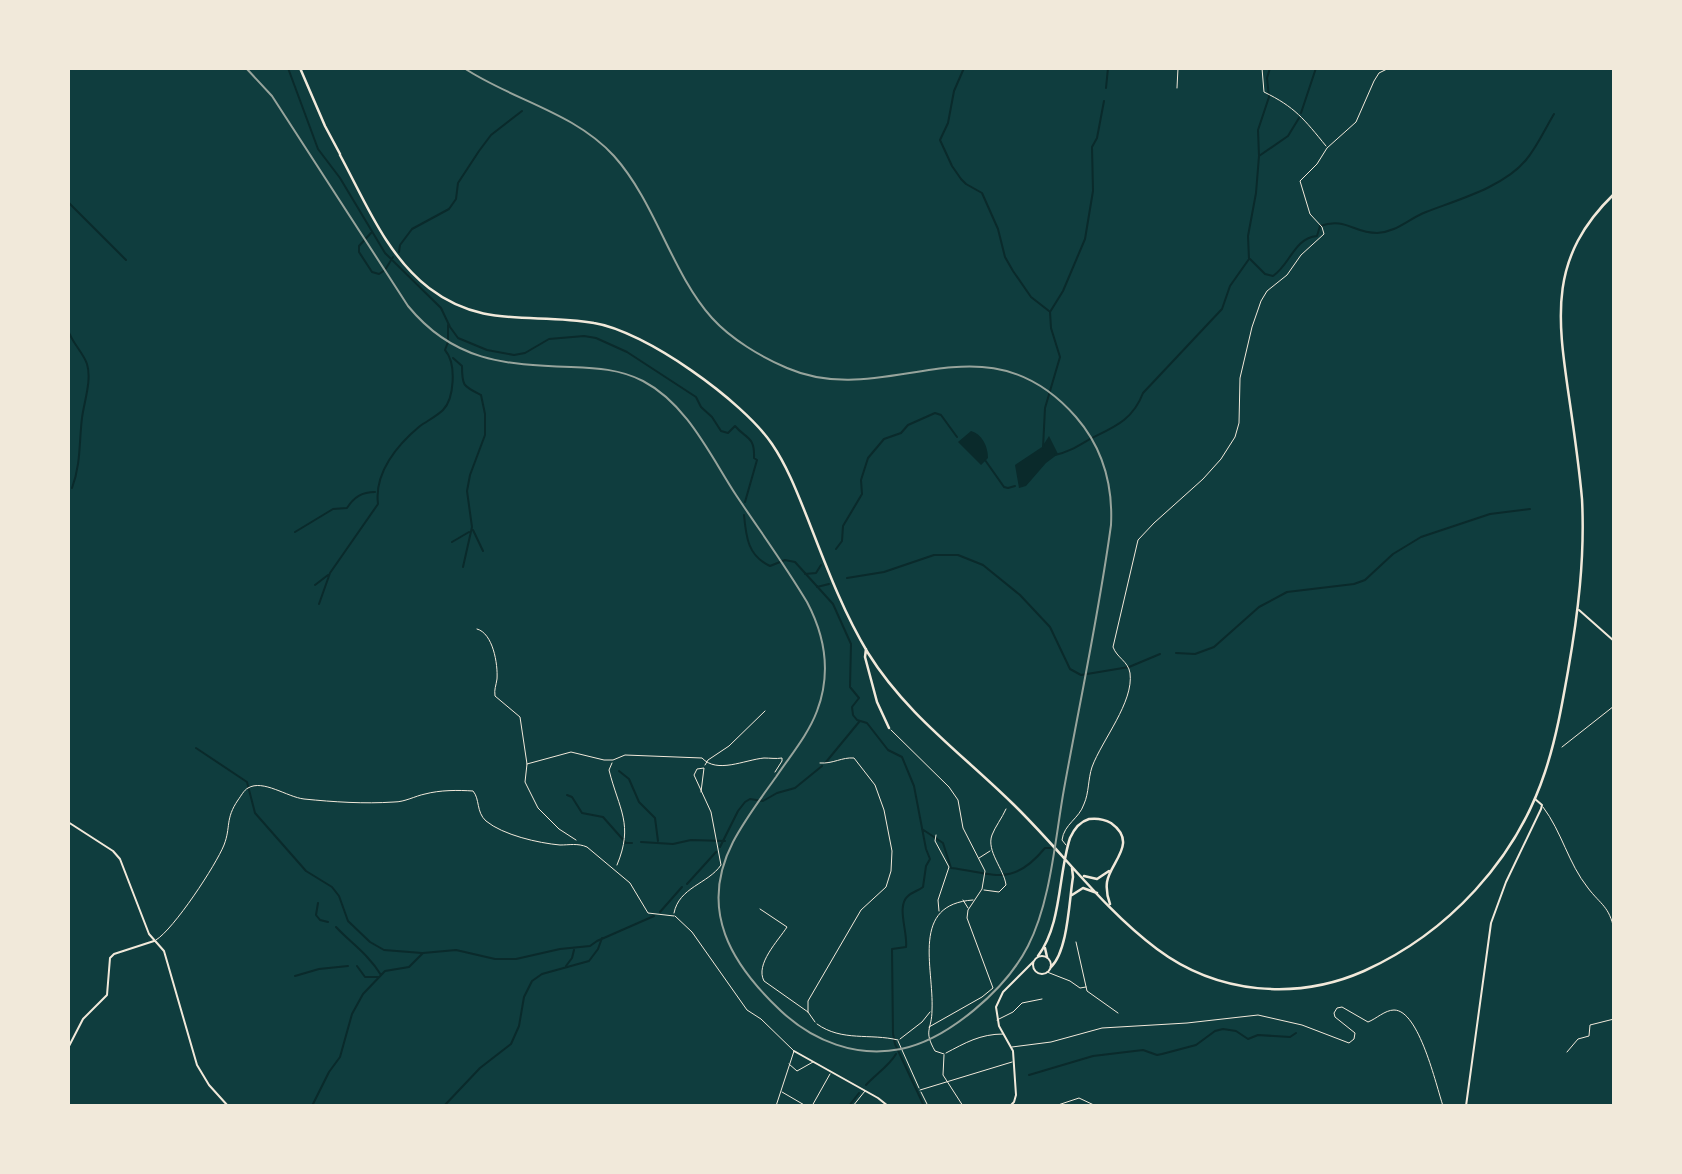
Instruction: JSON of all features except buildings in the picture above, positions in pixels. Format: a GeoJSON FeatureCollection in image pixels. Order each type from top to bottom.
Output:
{"type":"FeatureCollection","features":[{"type":"Feature","properties":{"kind":"main road"},"geometry":{"type":"LineString","coordinates":[[301,68],[340,155],[390,247],[409,270],[434,292],[462,307],[495,317],[591,322],[627,332],[680,363],[749,416],[767,436],[787,469],[845,610],[866,649],[885,678],[917,717],[1012,802],[1102,897],[1161,952],[1206,976],[1264,989],[1298,989],[1328,984],[1395,955],[1449,917],[1476,890],[1497,864],[1535,799],[1552,748],[1579,610],[1583,530],[1581,491],[1561,340],[1560,303],[1566,270],[1578,240],[1598,210],[1614,194]]}},
{"type":"Feature","properties":{"kind":"main road"},"geometry":{"type":"LineString","coordinates":[[866,649],[865,657],[877,702],[889,728]]}},
{"type":"Feature","properties":{"kind":"main road"},"geometry":{"type":"LineString","coordinates":[[1038,956],[1054,916],[1067,846],[1073,831],[1091,819],[1104,820],[1115,827],[1122,841],[1121,854],[1108,877],[1106,889],[1114,909]]}},
{"type":"Feature","properties":{"kind":"main road"},"geometry":{"type":"LineString","coordinates":[[1051,967],[1058,956],[1070,901],[1073,873],[1069,862]]}},
{"type":"Feature","properties":{"kind":"main road"},"geometry":{"type":"LineString","coordinates":[[1080,873],[1091,879],[1097,878],[1114,866]]}},
{"type":"Feature","properties":{"kind":"main road"},"geometry":{"type":"LineString","coordinates":[[1070,901],[1073,893],[1083,888],[1102,897]]}},
{"type":"Feature","properties":{"kind":"main road"},"geometry":{"type":"LineString","coordinates":[[1045,944],[1048,958],[1058,956]]}},
{"type":"Feature","properties":{"kind":"street"},"geometry":{"type":"LineString","coordinates":[[1177,88],[1178,68]]}},
{"type":"Feature","properties":{"kind":"street"},"geometry":{"type":"LineString","coordinates":[[1262,68],[1264,92],[1279,98],[1299,114],[1327,148]]}},
{"type":"Feature","properties":{"kind":"street"},"geometry":{"type":"LineString","coordinates":[[1067,846],[1062,840],[1063,834],[1083,808],[1091,768],[1129,692],[1129,668],[1113,646],[1138,540],[1203,479],[1228,450],[1238,428],[1240,389],[1252,327],[1263,296],[1324,234],[1322,226],[1310,214],[1300,184],[1327,148],[1356,121],[1374,81],[1389,68]]}},
{"type":"Feature","properties":{"kind":"street"},"geometry":{"type":"LineString","coordinates":[[1579,610],[1614,641]]}},
{"type":"Feature","properties":{"kind":"street"},"geometry":{"type":"LineString","coordinates":[[1552,748],[1562,747],[1614,706]]}},
{"type":"Feature","properties":{"kind":"street"},"geometry":{"type":"LineString","coordinates":[[889,728],[953,791],[960,808],[963,828],[985,871],[982,890],[968,910],[967,918],[993,988],[929,1027]]}},
{"type":"Feature","properties":{"kind":"street"},"geometry":{"type":"LineString","coordinates":[[808,1012],[808,1001],[861,910],[886,887],[893,861],[889,827],[875,785],[854,758],[846,758],[836,763],[820,763]]}},
{"type":"Feature","properties":{"kind":"street"},"geometry":{"type":"LineString","coordinates":[[674,916],[682,896],[721,865],[712,816],[701,792],[694,775],[697,769],[704,768],[701,792]]}},
{"type":"Feature","properties":{"kind":"street"},"geometry":{"type":"LineString","coordinates":[[68,1048],[83,1019],[107,995],[110,958],[114,954],[155,941],[172,924],[226,841],[229,815],[248,788],[265,785],[292,797],[342,803],[401,801],[428,793],[471,791],[477,794],[478,809],[483,817],[494,825],[536,842],[581,844],[630,883],[648,913],[674,916],[692,932],[736,997],[794,1051],[888,1106]]}},
{"type":"Feature","properties":{"kind":"street"},"geometry":{"type":"LineString","coordinates":[[1535,799],[1556,827],[1573,866],[1587,888],[1609,911],[1614,929]]}},
{"type":"Feature","properties":{"kind":"street"},"geometry":{"type":"LineString","coordinates":[[1466,1106],[1491,923],[1542,805]]}},
{"type":"Feature","properties":{"kind":"street"},"geometry":{"type":"LineString","coordinates":[[982,890],[999,892],[1006,885],[1005,876],[992,850],[992,835],[1006,810]]}},
{"type":"Feature","properties":{"kind":"street"},"geometry":{"type":"LineString","coordinates":[[68,822],[113,851],[120,859],[149,934],[164,951],[197,1065],[209,1085],[228,1106]]}},
{"type":"Feature","properties":{"kind":"street"},"geometry":{"type":"LineString","coordinates":[[936,835],[935,841],[949,867],[938,900],[940,913]]}},
{"type":"Feature","properties":{"kind":"street"},"geometry":{"type":"LineString","coordinates":[[979,858],[992,850]]}},
{"type":"Feature","properties":{"kind":"street"},"geometry":{"type":"LineString","coordinates":[[975,900],[959,900],[940,913],[930,935],[932,1010],[928,1037],[935,1051],[944,1054],[987,1034],[1003,1034]]}},
{"type":"Feature","properties":{"kind":"street"},"geometry":{"type":"LineString","coordinates":[[963,900],[968,910]]}},
{"type":"Feature","properties":{"kind":"street"},"geometry":{"type":"LineString","coordinates":[[760,909],[787,927],[761,966],[760,974],[764,981],[808,1012],[817,1024],[826,1030],[844,1036],[897,1040],[922,1022],[932,1010]]}},
{"type":"Feature","properties":{"kind":"street"},"geometry":{"type":"LineString","coordinates":[[1076,942],[1087,991],[1118,1013]]}},
{"type":"Feature","properties":{"kind":"street"},"geometry":{"type":"LineString","coordinates":[[1010,1106],[1014,1104],[1016,1095],[1014,1061],[1012,1047],[997,1020],[999,997],[1038,956],[1048,958],[1051,967],[1040,974],[1034,969],[1026,970]]}},
{"type":"Feature","properties":{"kind":"street"},"geometry":{"type":"LineString","coordinates":[[1034,961],[1034,969]]}},
{"type":"Feature","properties":{"kind":"street"},"geometry":{"type":"LineString","coordinates":[[1047,972],[1080,988],[1086,987]]}},
{"type":"Feature","properties":{"kind":"street"},"geometry":{"type":"LineString","coordinates":[[997,1020],[1013,1012],[1022,1003],[1042,999]]}},
{"type":"Feature","properties":{"kind":"street"},"geometry":{"type":"LineString","coordinates":[[1012,1047],[1051,1042],[1102,1028],[1258,1015],[1302,1025],[1349,1043],[1355,1035],[1335,1017],[1337,1008],[1342,1007],[1368,1021],[1396,1011],[1408,1017],[1418,1032],[1443,1106]]}},
{"type":"Feature","properties":{"kind":"street"},"geometry":{"type":"LineString","coordinates":[[1567,1052],[1578,1039],[1589,1036],[1589,1026],[1614,1019]]}},
{"type":"Feature","properties":{"kind":"street"},"geometry":{"type":"LineString","coordinates":[[922,1022],[931,1020]]}},
{"type":"Feature","properties":{"kind":"street"},"geometry":{"type":"LineString","coordinates":[[897,1040],[928,1106]]}},
{"type":"Feature","properties":{"kind":"street"},"geometry":{"type":"LineString","coordinates":[[776,1106],[794,1051]]}},
{"type":"Feature","properties":{"kind":"street"},"geometry":{"type":"LineString","coordinates":[[944,1054],[942,1065],[946,1082],[963,1106]]}},
{"type":"Feature","properties":{"kind":"street"},"geometry":{"type":"LineString","coordinates":[[920,1090],[1014,1061]]}},
{"type":"Feature","properties":{"kind":"street"},"geometry":{"type":"LineString","coordinates":[[789,1064],[797,1071],[813,1062]]}},
{"type":"Feature","properties":{"kind":"street"},"geometry":{"type":"LineString","coordinates":[[812,1106],[831,1072]]}},
{"type":"Feature","properties":{"kind":"street"},"geometry":{"type":"LineString","coordinates":[[780,1090],[806,1106]]}},
{"type":"Feature","properties":{"kind":"street"},"geometry":{"type":"LineString","coordinates":[[853,1106],[866,1091]]}},
{"type":"Feature","properties":{"kind":"street"},"geometry":{"type":"LineString","coordinates":[[1055,1106],[1079,1098],[1097,1106]]}},
{"type":"Feature","properties":{"kind":"path"},"geometry":{"type":"LineString","coordinates":[[477,629],[487,635],[491,645],[497,676],[495,696],[520,717],[527,764],[525,782],[543,815],[581,844]]}},
{"type":"Feature","properties":{"kind":"path"},"geometry":{"type":"LineString","coordinates":[[706,762],[735,740],[765,711]]}},
{"type":"Feature","properties":{"kind":"path"},"geometry":{"type":"LineString","coordinates":[[527,764],[571,752],[597,760],[613,760],[625,755],[702,758],[706,762],[723,766],[764,758],[783,759],[775,772]]}},
{"type":"Feature","properties":{"kind":"path"},"geometry":{"type":"LineString","coordinates":[[613,760],[609,770],[626,832],[615,870]]}},
{"type":"Feature","properties":{"kind":"water"},"geometry":{"type":"Polygon","coordinates":[[[971,431],[984,441],[987,449],[988,458],[981,465],[958,442],[971,431]]]}},
{"type":"Feature","properties":{"kind":"water"},"geometry":{"type":"Polygon","coordinates":[[[1049,436],[1058,454],[1046,463],[1026,486],[1019,488],[1015,465],[1042,447],[1049,436]]]}},
{"type":"Feature","properties":{"kind":"waterway"},"geometry":{"type":"LineString","coordinates":[[288,68],[318,149],[340,178],[385,253],[441,308],[458,338],[487,350],[514,355],[525,353],[549,339],[584,336],[596,338],[627,352],[696,397],[721,431],[728,433],[735,426],[749,439],[757,460],[745,502]]}},
{"type":"Feature","properties":{"kind":"waterway"},"geometry":{"type":"LineString","coordinates":[[964,68],[954,91],[948,123],[940,140],[961,179],[982,193],[998,229],[1005,257],[1013,271],[1031,297],[1049,311]]}},
{"type":"Feature","properties":{"kind":"waterway"},"geometry":{"type":"LineString","coordinates":[[1106,88],[1108,68]]}},
{"type":"Feature","properties":{"kind":"waterway"},"geometry":{"type":"LineString","coordinates":[[1259,156],[1258,130],[1269,97],[1267,78],[1270,68]]}},
{"type":"Feature","properties":{"kind":"waterway"},"geometry":{"type":"LineString","coordinates":[[1301,113],[1316,68]]}},
{"type":"Feature","properties":{"kind":"waterway"},"geometry":{"type":"LineString","coordinates":[[1043,448],[1045,408],[1060,357],[1051,328],[1050,312],[1063,291],[1085,239],[1093,191],[1092,147],[1097,138],[1104,101]]}},
{"type":"Feature","properties":{"kind":"waterway"},"geometry":{"type":"LineString","coordinates":[[399,252],[400,245],[412,229],[449,209],[456,199],[458,183],[479,151],[491,135],[522,111]]}},
{"type":"Feature","properties":{"kind":"waterway"},"geometry":{"type":"LineString","coordinates":[[1250,259],[1265,274],[1273,276],[1297,247],[1309,238],[1317,236],[1320,226],[1336,223],[1369,232],[1384,232],[1426,212],[1479,192],[1505,178],[1526,160],[1554,114]]}},
{"type":"Feature","properties":{"kind":"waterway"},"geometry":{"type":"LineString","coordinates":[[1055,455],[1115,426],[1128,416],[1143,393],[1222,309],[1230,286],[1249,259],[1248,236],[1259,156],[1288,136],[1299,118]]}},
{"type":"Feature","properties":{"kind":"waterway"},"geometry":{"type":"LineString","coordinates":[[68,202],[126,260]]}},
{"type":"Feature","properties":{"kind":"waterway"},"geometry":{"type":"LineString","coordinates":[[371,233],[359,246],[359,252],[372,272],[379,274],[385,270],[393,257]]}},
{"type":"Feature","properties":{"kind":"waterway"},"geometry":{"type":"LineString","coordinates":[[319,604],[330,573],[378,504],[380,481],[389,461],[411,434],[447,405],[453,381],[449,356],[445,350],[448,325]]}},
{"type":"Feature","properties":{"kind":"waterway"},"geometry":{"type":"LineString","coordinates":[[68,330],[85,360],[89,377],[72,488]]}},
{"type":"Feature","properties":{"kind":"waterway"},"geometry":{"type":"LineString","coordinates":[[453,358],[462,366],[465,385],[481,395],[485,414],[485,435],[467,491],[472,527],[463,567]]}},
{"type":"Feature","properties":{"kind":"waterway"},"geometry":{"type":"LineString","coordinates":[[836,549],[842,541],[843,526],[862,494],[861,480],[868,458],[884,439],[901,433],[908,425],[935,413],[941,415],[957,437]]}},
{"type":"Feature","properties":{"kind":"waterway"},"geometry":{"type":"LineString","coordinates":[[985,460],[1004,487],[1015,486]]}},
{"type":"Feature","properties":{"kind":"waterway"},"geometry":{"type":"LineString","coordinates":[[295,532],[333,509],[347,508],[359,496],[375,492]]}},
{"type":"Feature","properties":{"kind":"waterway"},"geometry":{"type":"LineString","coordinates":[[1176,653],[1195,654],[1214,647],[1259,607],[1287,592],[1354,584],[1365,580],[1393,554],[1421,537],[1490,514],[1530,509]]}},
{"type":"Feature","properties":{"kind":"waterway"},"geometry":{"type":"LineString","coordinates":[[744,515],[747,538],[757,557],[770,566],[785,560],[795,562],[833,604],[851,644],[850,687],[859,698],[852,707],[853,715],[857,720],[867,723],[888,750],[902,757],[914,786],[930,859],[926,866],[923,887],[908,896],[903,906],[906,947],[892,949],[893,1034],[895,1044],[924,1106]]}},
{"type":"Feature","properties":{"kind":"waterway"},"geometry":{"type":"LineString","coordinates":[[473,530],[483,551]]}},
{"type":"Feature","properties":{"kind":"waterway"},"geometry":{"type":"LineString","coordinates":[[452,542],[469,532]]}},
{"type":"Feature","properties":{"kind":"waterway"},"geometry":{"type":"LineString","coordinates":[[847,578],[884,572],[934,555],[958,555],[983,565],[1020,595],[1050,627],[1070,669],[1081,675],[1129,667],[1160,654]]}},
{"type":"Feature","properties":{"kind":"waterway"},"geometry":{"type":"LineString","coordinates":[[805,574],[816,573],[821,565]]}},
{"type":"Feature","properties":{"kind":"waterway"},"geometry":{"type":"LineString","coordinates":[[315,585],[328,575]]}},
{"type":"Feature","properties":{"kind":"waterway"},"geometry":{"type":"LineString","coordinates":[[817,587],[829,584]]}},
{"type":"Feature","properties":{"kind":"waterway"},"geometry":{"type":"LineString","coordinates":[[826,762],[859,722]]}},
{"type":"Feature","properties":{"kind":"waterway"},"geometry":{"type":"LineString","coordinates":[[196,748],[247,782],[255,813],[306,871],[332,887],[339,896],[348,921],[370,942],[384,950],[422,953]]}},
{"type":"Feature","properties":{"kind":"waterway"},"geometry":{"type":"LineString","coordinates":[[720,847],[745,802],[750,799],[763,801],[777,793],[795,788],[822,766]]}},
{"type":"Feature","properties":{"kind":"waterway"},"geometry":{"type":"LineString","coordinates":[[619,771],[629,779],[639,802],[655,818],[658,841]]}},
{"type":"Feature","properties":{"kind":"waterway"},"geometry":{"type":"LineString","coordinates":[[567,795],[572,797],[582,813],[603,817],[626,843],[632,843]]}},
{"type":"Feature","properties":{"kind":"waterway"},"geometry":{"type":"LineString","coordinates":[[922,829],[943,843],[951,868],[991,874],[1002,875],[1022,869],[1045,848],[1051,848]]}},
{"type":"Feature","properties":{"kind":"waterway"},"geometry":{"type":"LineString","coordinates":[[641,842],[673,844],[691,840],[725,841]]}},
{"type":"Feature","properties":{"kind":"waterway"},"geometry":{"type":"LineString","coordinates":[[687,884],[716,852]]}},
{"type":"Feature","properties":{"kind":"waterway"},"geometry":{"type":"LineString","coordinates":[[660,912],[682,887]]}},
{"type":"Feature","properties":{"kind":"waterway"},"geometry":{"type":"LineString","coordinates":[[318,903],[316,915],[320,920],[328,922]]}},
{"type":"Feature","properties":{"kind":"waterway"},"geometry":{"type":"LineString","coordinates":[[312,1106],[329,1072],[340,1057],[352,1014],[363,994],[385,971],[409,967],[423,953],[456,950],[495,959],[516,959],[560,949],[590,946],[654,916]]}},
{"type":"Feature","properties":{"kind":"waterway"},"geometry":{"type":"LineString","coordinates":[[336,927],[381,975]]}},
{"type":"Feature","properties":{"kind":"waterway"},"geometry":{"type":"LineString","coordinates":[[444,1106],[480,1068],[511,1044],[519,1026],[524,997],[532,981],[542,974],[589,961],[602,938]]}},
{"type":"Feature","properties":{"kind":"waterway"},"geometry":{"type":"LineString","coordinates":[[566,966],[574,950]]}},
{"type":"Feature","properties":{"kind":"waterway"},"geometry":{"type":"LineString","coordinates":[[295,976],[319,969],[348,966]]}},
{"type":"Feature","properties":{"kind":"waterway"},"geometry":{"type":"LineString","coordinates":[[357,966],[365,977],[379,977]]}},
{"type":"Feature","properties":{"kind":"waterway"},"geometry":{"type":"LineString","coordinates":[[1029,1075],[1093,1056],[1143,1050],[1162,1054],[1196,1045],[1215,1031],[1223,1029],[1236,1031],[1248,1039],[1258,1035],[1290,1037],[1296,1033]]}},
{"type":"Feature","properties":{"kind":"waterway"},"geometry":{"type":"LineString","coordinates":[[866,1085],[896,1054]]}},
{"type":"Feature","properties":{"kind":"waterway"},"geometry":{"type":"LineString","coordinates":[[849,1106],[859,1093]]}},
{"type":"Feature","properties":{"kind":"railway"},"geometry":{"type":"LineString","coordinates":[[246,68],[272,96],[408,306],[425,324],[462,349],[481,356],[524,364],[608,370],[634,377],[659,391],[696,432],[807,602],[822,642],[825,669],[821,697],[813,720],[743,825],[723,867],[719,890],[720,913],[725,934],[747,974],[763,993],[793,1022],[821,1039],[852,1049],[884,1051],[901,1049],[938,1035],[974,1010],[1006,979],[1028,946],[1042,910],[1111,525],[1108,481],[1093,441],[1076,417],[1041,386],[1006,371],[970,367],[862,379],[825,378],[787,368],[757,353],[720,326],[698,300],[641,195],[614,156],[598,141],[562,117],[464,68]]}}]}
